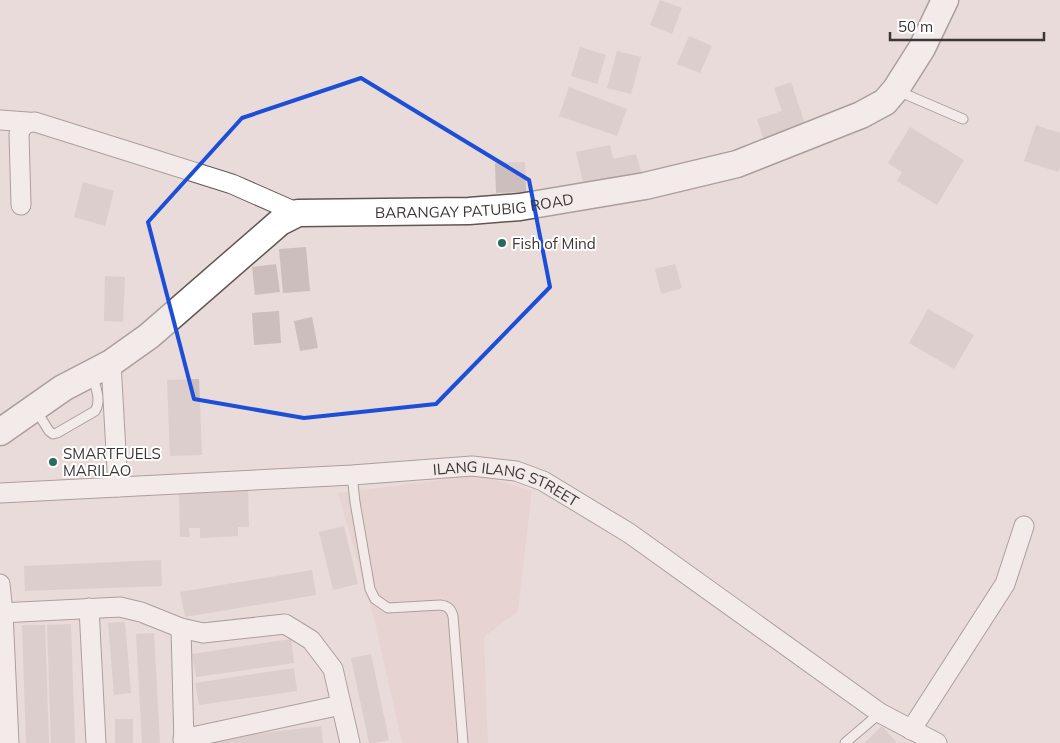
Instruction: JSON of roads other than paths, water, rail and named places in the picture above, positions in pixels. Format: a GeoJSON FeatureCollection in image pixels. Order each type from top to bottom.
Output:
{"type":"FeatureCollection","features":[{"type":"Feature","properties":{"kind":"main road","name":"BARANGAY PATUBIG ROAD"},"geometry":{"type":"LineString","coordinates":[[0,432],[63,388],[101,368],[149,336],[280,222],[298,214],[469,212],[520,207],[645,186],[737,164],[861,115],[885,102],[896,90],[922,48],[945,0]]}},
{"type":"Feature","properties":{"kind":"street"},"geometry":{"type":"LineString","coordinates":[[0,120],[35,122],[232,184],[298,214]]}},
{"type":"Feature","properties":{"kind":"street"},"geometry":{"type":"LineString","coordinates":[[21,205],[19,134],[22,127],[28,122]]}},
{"type":"Feature","properties":{"kind":"street"},"geometry":{"type":"LineString","coordinates":[[101,368],[118,487]]}},
{"type":"Feature","properties":{"kind":"street","name":"ILANG ILANG STREET"},"geometry":{"type":"LineString","coordinates":[[0,493],[352,475],[472,466],[516,471],[543,481],[629,533],[880,713],[938,743]]}},
{"type":"Feature","properties":{"kind":"street"},"geometry":{"type":"LineString","coordinates":[[911,730],[1005,584],[1024,526]]}},
{"type":"Feature","properties":{"kind":"street"},"geometry":{"type":"LineString","coordinates":[[0,584],[9,743]]}},
{"type":"Feature","properties":{"kind":"street"},"geometry":{"type":"LineString","coordinates":[[1,613],[120,606],[182,628],[203,633],[285,624],[311,640],[333,669],[350,743]]}},
{"type":"Feature","properties":{"kind":"street"},"geometry":{"type":"LineString","coordinates":[[89,608],[96,743]]}},
{"type":"Feature","properties":{"kind":"street"},"geometry":{"type":"LineString","coordinates":[[182,628],[183,741],[341,705]]}},
{"type":"Feature","properties":{"kind":"lane"},"geometry":{"type":"LineString","coordinates":[[896,90],[963,119]]}},
{"type":"Feature","properties":{"kind":"lane"},"geometry":{"type":"LineString","coordinates":[[34,408],[53,434],[57,434],[96,411],[99,401],[101,368]]}},
{"type":"Feature","properties":{"kind":"lane"},"geometry":{"type":"LineString","coordinates":[[352,475],[370,590],[375,599],[388,608],[440,605],[446,606],[451,610],[463,743]]}},
{"type":"Feature","properties":{"kind":"lane"},"geometry":{"type":"LineString","coordinates":[[845,743],[880,713]]}},
{"type":"Feature","properties":{"kind":"place","name":"Fish of Mind"},"geometry":{"type":"Point","coordinates":[502,243]}},
{"type":"Feature","properties":{"kind":"place","name":"SMARTFUELS MARILAO"},"geometry":{"type":"Point","coordinates":[53,462]}}]}
